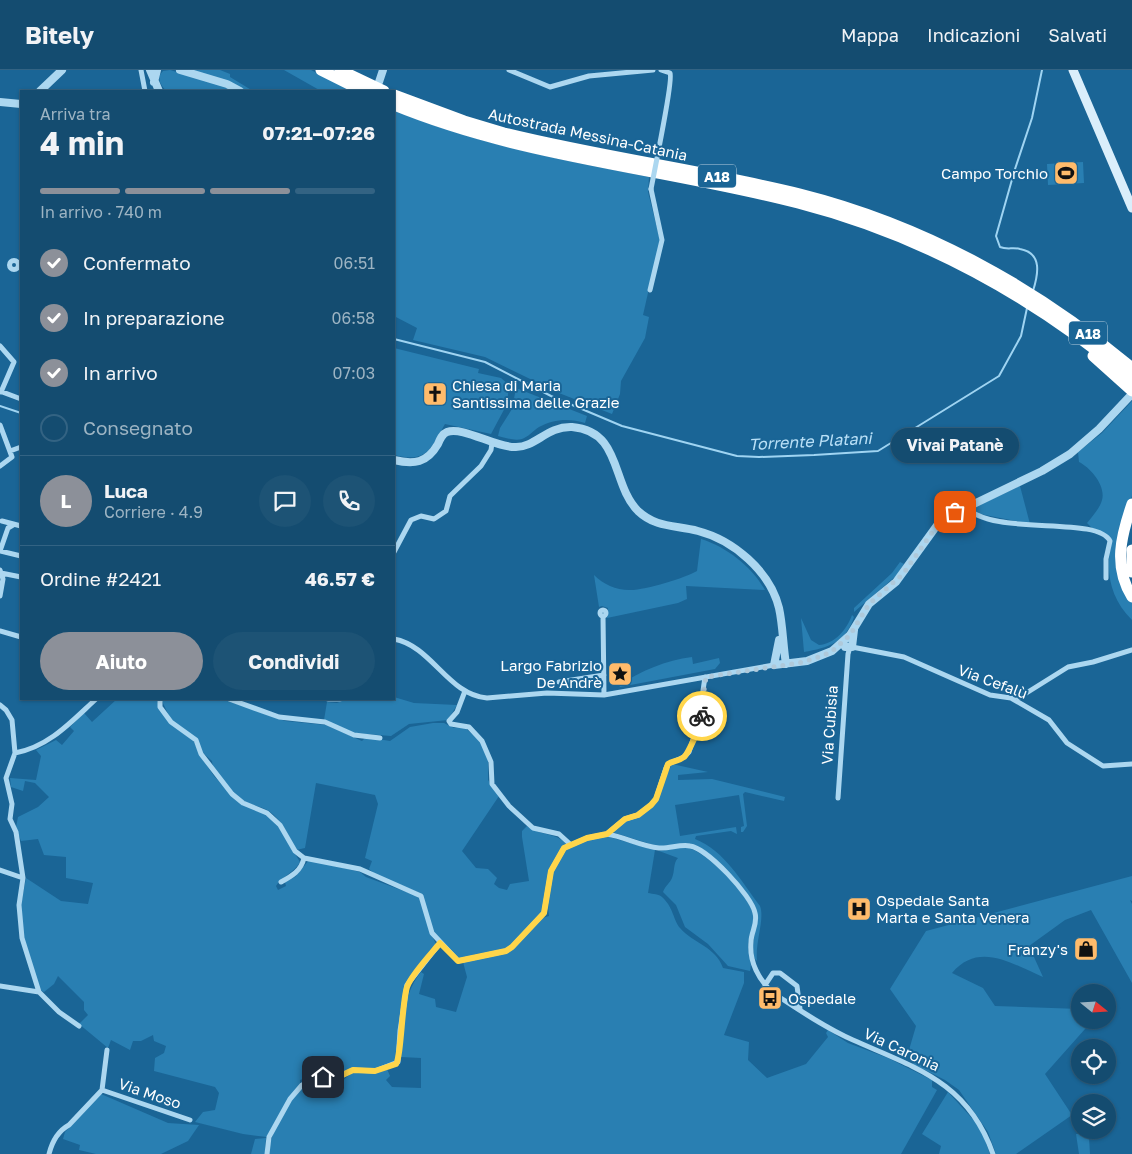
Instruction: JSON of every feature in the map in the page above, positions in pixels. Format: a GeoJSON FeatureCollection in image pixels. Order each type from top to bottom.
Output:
{"type":"FeatureCollection","features":[{"type":"Feature","properties":{"kind":"highway"},"geometry":{"type":"LineString","coordinates":[[321,70],[361,90]]}},
{"type":"Feature","properties":{"kind":"highway"},"geometry":{"type":"LineString","coordinates":[[340,70],[381,87]]}},
{"type":"Feature","properties":{"kind":"highway","name":"Autostrada Messina-Catania"},"geometry":{"type":"LineString","coordinates":[[395,95],[464,121],[517,136],[748,183],[826,201],[881,220],[943,246],[1026,296]]}},
{"type":"Feature","properties":{"kind":"highway","name":"Autostrada Messina-Catania"},"geometry":{"type":"LineString","coordinates":[[395,105],[461,129],[522,146],[747,192],[823,210],[920,245],[1026,296]]}},
{"type":"Feature","properties":{"kind":"highway","name":"A18"},"geometry":{"type":"LineString","coordinates":[[1026,296],[1118,356],[1132,368]]}},
{"type":"Feature","properties":{"kind":"highway","name":"A18"},"geometry":{"type":"LineString","coordinates":[[1040,304],[1080,339],[1132,379]]}},
{"type":"Feature","properties":{"kind":"highway"},"geometry":{"type":"LineString","coordinates":[[1080,339],[1098,361],[1132,393]]}},
{"type":"Feature","properties":{"kind":"highway"},"geometry":{"type":"LineString","coordinates":[[1118,356],[1132,364]]}},
{"type":"Feature","properties":{"kind":"highway"},"geometry":{"type":"LineString","coordinates":[[1098,361],[1109,367],[1132,387]]}},
{"type":"Feature","properties":{"kind":"highway"},"geometry":{"type":"LineString","coordinates":[[1132,504],[1122,537],[1120,555],[1122,574],[1132,597]]}},
{"type":"Feature","properties":{"kind":"highway"},"geometry":{"type":"LineString","coordinates":[[1132,512],[1122,554],[1124,572],[1132,591]]}},
{"type":"Feature","properties":{"kind":"highway"},"geometry":{"type":"LineString","coordinates":[[1132,550],[1132,572]]}},
{"type":"Feature","properties":{"kind":"main road"},"geometry":{"type":"LineString","coordinates":[[1073,70],[1132,208]]}},
{"type":"Feature","properties":{"kind":"main road"},"geometry":{"type":"LineString","coordinates":[[1111,156],[1132,190]]}},
{"type":"Feature","properties":{"kind":"street"},"geometry":{"type":"LineString","coordinates":[[41,90],[62,70]]}},
{"type":"Feature","properties":{"kind":"street"},"geometry":{"type":"LineString","coordinates":[[140,70],[145,90]]}},
{"type":"Feature","properties":{"kind":"street"},"geometry":{"type":"LineString","coordinates":[[150,70],[159,90]]}},
{"type":"Feature","properties":{"kind":"street"},"geometry":{"type":"LineString","coordinates":[[154,82],[157,70]]}},
{"type":"Feature","properties":{"kind":"street"},"geometry":{"type":"LineString","coordinates":[[180,70],[228,84],[238,90]]}},
{"type":"Feature","properties":{"kind":"street"},"geometry":{"type":"LineString","coordinates":[[381,87],[384,70]]}},
{"type":"Feature","properties":{"kind":"street"},"geometry":{"type":"LineString","coordinates":[[509,70],[550,87],[589,76],[653,70]]}},
{"type":"Feature","properties":{"kind":"street"},"geometry":{"type":"LineString","coordinates":[[650,290],[662,240],[650,189],[667,96],[672,79],[670,73],[661,70]]}},
{"type":"Feature","properties":{"kind":"street"},"geometry":{"type":"LineString","coordinates":[[0,102],[20,104]]}},
{"type":"Feature","properties":{"kind":"street"},"geometry":{"type":"LineString","coordinates":[[16,261],[20,257]]}},
{"type":"Feature","properties":{"kind":"street"},"geometry":{"type":"LineString","coordinates":[[0,346],[14,362],[1,392],[20,399]]}},
{"type":"Feature","properties":{"kind":"street"},"geometry":{"type":"LineString","coordinates":[[395,639],[418,649],[465,691],[487,698],[547,693],[604,695],[786,664],[822,656],[850,645],[856,626],[869,604],[903,574],[938,524],[966,507],[1042,471],[1070,454],[1099,429],[1132,393]]}},
{"type":"Feature","properties":{"kind":"street"},"geometry":{"type":"LineString","coordinates":[[0,425],[12,457],[0,466]]}},
{"type":"Feature","properties":{"kind":"street"},"geometry":{"type":"LineString","coordinates":[[395,460],[410,463],[427,458],[447,432],[458,432],[511,447],[524,446],[549,431],[564,427],[577,428],[592,434],[610,450],[628,498],[646,517],[661,525],[710,535],[740,552],[771,587],[779,606],[786,664]]}},
{"type":"Feature","properties":{"kind":"street"},"geometry":{"type":"LineString","coordinates":[[395,550],[411,520],[421,516],[434,519],[446,511],[450,496],[484,462],[492,443]]}},
{"type":"Feature","properties":{"kind":"street"},"geometry":{"type":"LineString","coordinates":[[10,451],[20,447]]}},
{"type":"Feature","properties":{"kind":"street"},"geometry":{"type":"LineString","coordinates":[[966,507],[973,515],[1013,524],[1079,527],[1106,536],[1110,541],[1106,559],[1106,578]]}},
{"type":"Feature","properties":{"kind":"street"},"geometry":{"type":"LineString","coordinates":[[1,520],[20,526]]}},
{"type":"Feature","properties":{"kind":"street"},"geometry":{"type":"LineString","coordinates":[[1,520],[5,535]]}},
{"type":"Feature","properties":{"kind":"street"},"geometry":{"type":"LineString","coordinates":[[13,525],[8,528],[0,551],[20,556]]}},
{"type":"Feature","properties":{"kind":"street"},"geometry":{"type":"LineString","coordinates":[[0,596],[1,571],[20,577]]}},
{"type":"Feature","properties":{"kind":"street"},"geometry":{"type":"LineString","coordinates":[[603,616],[604,695]]}},
{"type":"Feature","properties":{"kind":"street"},"geometry":{"type":"LineString","coordinates":[[774,665],[781,628]]}},
{"type":"Feature","properties":{"kind":"street"},"geometry":{"type":"LineString","coordinates":[[0,631],[20,637]]}},
{"type":"Feature","properties":{"kind":"street","name":"Via Cefalù"},"geometry":{"type":"LineString","coordinates":[[850,645],[874,652],[904,657],[990,695],[1011,698],[1049,720],[1067,744],[1104,766],[1132,764]]}},
{"type":"Feature","properties":{"kind":"street","name":"Via Cubisia"},"geometry":{"type":"LineString","coordinates":[[838,798],[850,645]]}},
{"type":"Feature","properties":{"kind":"street"},"geometry":{"type":"LineString","coordinates":[[1011,698],[1020,697],[1068,667],[1094,662],[1132,650]]}},
{"type":"Feature","properties":{"kind":"street"},"geometry":{"type":"LineString","coordinates":[[559,682],[604,675]]}},
{"type":"Feature","properties":{"kind":"street"},"geometry":{"type":"LineString","coordinates":[[607,834],[625,819],[638,815],[651,805],[656,799],[668,764],[684,757],[689,752],[703,720],[702,704],[706,677]]}},
{"type":"Feature","properties":{"kind":"street"},"geometry":{"type":"LineString","coordinates":[[465,691],[457,712],[449,721],[451,724],[469,727],[482,740],[491,762],[492,784],[509,806],[533,828],[559,834],[570,844]]}},
{"type":"Feature","properties":{"kind":"street"},"geometry":{"type":"LineString","coordinates":[[15,754],[27,751],[54,737],[95,700]]}},
{"type":"Feature","properties":{"kind":"street"},"geometry":{"type":"LineString","coordinates":[[160,700],[160,707],[171,722],[196,740],[201,754],[216,775],[243,803],[267,813],[274,819],[280,825],[295,851],[304,858],[360,869],[421,896],[432,933],[458,961],[506,951],[512,947],[544,913],[551,871],[558,856],[570,844],[607,834],[657,848],[690,846],[714,860],[744,894],[755,912],[755,928],[750,941],[753,964],[765,985],[773,972],[780,973],[797,986],[800,1009]]}},
{"type":"Feature","properties":{"kind":"street"},"geometry":{"type":"LineString","coordinates":[[232,700],[279,717],[325,722],[354,735],[380,738]]}},
{"type":"Feature","properties":{"kind":"street"},"geometry":{"type":"LineString","coordinates":[[0,705],[10,715],[15,754],[6,778],[12,804],[10,819],[16,832],[23,878],[23,891],[19,905],[22,938],[39,992],[64,1016],[79,1026]]}},
{"type":"Feature","properties":{"kind":"street"},"geometry":{"type":"LineString","coordinates":[[281,882],[294,876],[304,858]]}},
{"type":"Feature","properties":{"kind":"street"},"geometry":{"type":"LineString","coordinates":[[0,870],[23,878]]}},
{"type":"Feature","properties":{"kind":"street"},"geometry":{"type":"LineString","coordinates":[[267,1154],[269,1137],[290,1100],[302,1085],[319,1077],[334,1079],[353,1070],[375,1071],[398,1062],[400,1031],[407,985],[440,943]]}},
{"type":"Feature","properties":{"kind":"street","name":"Via Caronia"},"geometry":{"type":"LineString","coordinates":[[765,985],[773,993],[851,1039],[928,1073],[946,1085],[980,1123],[993,1154]]}},
{"type":"Feature","properties":{"kind":"street"},"geometry":{"type":"LineString","coordinates":[[0,986],[39,992]]}},
{"type":"Feature","properties":{"kind":"street"},"geometry":{"type":"LineString","coordinates":[[49,1154],[52,1144],[63,1128],[69,1125],[102,1090],[107,1050]]}},
{"type":"Feature","properties":{"kind":"street","name":"Via Moso"},"geometry":{"type":"LineString","coordinates":[[102,1090],[190,1120]]}},
{"type":"Feature","properties":{"kind":"shaded area"},"geometry":{"type":"Polygon","coordinates":[[[170,70],[225,86],[232,90],[165,90],[159,79],[163,71],[170,70]]]}},
{"type":"Feature","properties":{"kind":"shaded area"},"geometry":{"type":"Polygon","coordinates":[[[191,70],[220,70],[230,74],[230,77],[251,90],[244,90],[231,82],[191,70]]]}},
{"type":"Feature","properties":{"kind":"shaded area"},"geometry":{"type":"Polygon","coordinates":[[[284,70],[311,70],[350,90],[319,90],[284,70]]]}},
{"type":"Feature","properties":{"kind":"shaded area"},"geometry":{"type":"Polygon","coordinates":[[[395,110],[488,142],[649,177],[648,192],[660,240],[643,315],[649,317],[645,338],[621,381],[620,394],[612,414],[559,393],[485,357],[413,340],[417,328],[395,317],[395,110]]]}},
{"type":"Feature","properties":{"kind":"shaded area","name":"Campo Torchio"},"geometry":{"type":"Polygon","coordinates":[[[1083,162],[1084,183],[1048,185],[1047,164],[1083,162]]]}},
{"type":"Feature","properties":{"kind":"shaded area"},"geometry":{"type":"Polygon","coordinates":[[[395,348],[479,369],[478,373],[501,378],[509,385],[507,404],[491,434],[445,424],[426,452],[421,456],[405,457],[395,455],[395,348]]]}},
{"type":"Feature","properties":{"kind":"shaded area"},"geometry":{"type":"Polygon","coordinates":[[[516,388],[587,416],[585,423],[573,420],[550,422],[519,440],[498,436],[500,428],[512,409],[516,388]]]}},
{"type":"Feature","properties":{"kind":"shaded area"},"geometry":{"type":"Polygon","coordinates":[[[1132,401],[1132,496],[1121,530],[1132,601],[1132,620],[1118,602],[1111,583],[1109,562],[1112,540],[1109,536],[1093,529],[1087,523],[1100,506],[1103,495],[1100,483],[1088,468],[1079,462],[1078,452],[1102,433],[1132,401]]]}},
{"type":"Feature","properties":{"kind":"shaded area"},"geometry":{"type":"Polygon","coordinates":[[[1020,486],[1030,524],[975,513],[973,508],[1020,486]]]}},
{"type":"Feature","properties":{"kind":"shaded area"},"geometry":{"type":"Polygon","coordinates":[[[701,539],[720,547],[738,559],[753,573],[765,590],[686,586],[687,599],[678,603],[607,618],[608,608],[599,607],[594,575],[610,586],[624,590],[635,590],[674,580],[697,571],[701,539]]]}},
{"type":"Feature","properties":{"kind":"shaded area"},"geometry":{"type":"Polygon","coordinates":[[[900,562],[904,564],[897,575],[854,612],[854,608],[892,573],[900,562]]]}},
{"type":"Feature","properties":{"kind":"shaded area"},"geometry":{"type":"Polygon","coordinates":[[[852,615],[854,617],[851,626],[841,638],[828,646],[804,652],[801,618],[811,640],[819,645],[830,642],[840,635],[852,615]]]}},
{"type":"Feature","properties":{"kind":"shaded area"},"geometry":{"type":"Polygon","coordinates":[[[692,657],[693,664],[719,658],[720,663],[715,669],[620,687],[619,685],[654,667],[692,657]]]}},
{"type":"Feature","properties":{"kind":"shaded area"},"geometry":{"type":"Polygon","coordinates":[[[395,697],[414,703],[457,705],[448,720],[409,724],[391,736],[353,733],[324,720],[327,702],[337,703],[344,700],[395,700],[395,697]]]}},
{"type":"Feature","properties":{"kind":"shaded area"},"geometry":{"type":"Polygon","coordinates":[[[116,700],[157,700],[159,708],[193,740],[201,757],[214,776],[236,800],[265,814],[277,824],[300,862],[276,886],[278,890],[286,886],[285,882],[295,877],[309,860],[360,872],[366,877],[420,897],[431,934],[436,944],[407,983],[396,1061],[373,1070],[357,1067],[342,1075],[306,1081],[300,1080],[300,1085],[267,1137],[243,1134],[195,1122],[203,1112],[215,1110],[219,1093],[215,1087],[154,1071],[155,1058],[164,1053],[166,1046],[154,1041],[153,1035],[141,1041],[133,1041],[130,1050],[111,1040],[108,1048],[79,1024],[88,1015],[84,1010],[84,1002],[58,976],[54,984],[44,992],[40,990],[23,938],[21,905],[26,878],[61,901],[88,904],[93,883],[66,878],[66,857],[44,855],[38,839],[21,841],[16,827],[18,817],[38,807],[49,797],[35,783],[25,781],[23,791],[11,787],[10,778],[36,780],[41,756],[36,750],[56,740],[62,745],[74,731],[70,727],[84,713],[92,722],[116,700]]]}},
{"type":"Feature","properties":{"kind":"shaded area"},"geometry":{"type":"Polygon","coordinates":[[[161,700],[225,700],[285,721],[326,725],[362,741],[366,737],[390,741],[410,727],[433,723],[444,723],[454,728],[463,726],[481,742],[488,760],[488,780],[499,796],[462,851],[476,868],[488,869],[497,878],[494,884],[499,888],[507,890],[510,884],[529,881],[522,837],[522,831],[527,826],[558,838],[567,844],[557,855],[550,871],[542,913],[505,950],[476,954],[458,960],[434,933],[420,893],[376,875],[369,869],[372,861],[365,858],[378,804],[375,795],[316,783],[305,848],[296,850],[278,819],[266,809],[246,802],[234,793],[216,772],[212,761],[201,751],[196,738],[171,720],[161,700]]]}},
{"type":"Feature","properties":{"kind":"shaded area"},"geometry":{"type":"Polygon","coordinates":[[[672,764],[708,772],[678,775],[678,780],[712,779],[785,797],[784,801],[745,792],[743,794],[747,826],[743,832],[741,832],[741,827],[744,826],[739,795],[675,805],[680,836],[736,827],[737,834],[731,831],[696,836],[695,839],[706,844],[724,859],[760,906],[761,917],[757,961],[754,958],[753,947],[757,912],[725,869],[706,851],[696,846],[657,846],[612,832],[626,820],[652,806],[672,764]]]}},
{"type":"Feature","properties":{"kind":"shaded area"},"geometry":{"type":"Polygon","coordinates":[[[597,837],[609,837],[655,850],[648,893],[658,895],[666,901],[680,928],[710,950],[720,961],[723,968],[744,972],[744,983],[724,1035],[749,1042],[748,1060],[767,1078],[806,1064],[828,1037],[826,1033],[828,1030],[848,1043],[888,1058],[932,1080],[932,1087],[937,1090],[901,1154],[268,1154],[281,1116],[297,1093],[308,1085],[320,1081],[333,1081],[336,1086],[354,1071],[376,1073],[387,1069],[390,1076],[386,1080],[392,1087],[421,1088],[421,1058],[401,1057],[404,1012],[410,991],[421,972],[424,974],[419,994],[435,999],[436,1007],[456,1012],[467,977],[463,962],[507,953],[542,918],[549,916],[549,890],[557,861],[567,848],[581,841],[597,837]]]}},
{"type":"Feature","properties":{"kind":"shaded area"},"geometry":{"type":"Polygon","coordinates":[[[685,847],[703,855],[714,864],[735,884],[750,905],[754,920],[748,944],[751,963],[750,971],[728,966],[708,944],[685,927],[676,905],[663,892],[672,878],[675,862],[678,858],[659,851],[685,847]]]}},
{"type":"Feature","properties":{"kind":"shaded area"},"geometry":{"type":"Polygon","coordinates":[[[1132,876],[1132,901],[1130,900],[1132,904],[1132,983],[1091,910],[1065,920],[1029,946],[1043,977],[1008,962],[984,957],[973,958],[962,963],[952,973],[983,988],[995,1006],[1071,1009],[1071,1029],[1085,1029],[1076,1039],[1071,1039],[1071,1045],[1045,1074],[1071,1116],[1016,1154],[996,1154],[988,1132],[959,1090],[945,1080],[913,1064],[911,1060],[913,1051],[909,1050],[916,1026],[890,989],[926,931],[1132,876]]]}},
{"type":"Feature","properties":{"kind":"shaded area"},"geometry":{"type":"Polygon","coordinates":[[[948,1092],[980,1127],[990,1154],[939,1154],[941,1146],[922,1134],[948,1092]]]}},
{"type":"Feature","properties":{"kind":"shaded area"},"geometry":{"type":"Polygon","coordinates":[[[101,1094],[168,1123],[199,1125],[188,1141],[161,1154],[96,1154],[79,1150],[80,1145],[63,1139],[65,1132],[101,1094]]]}},
{"type":"Feature","properties":{"kind":"shaded area"},"geometry":{"type":"Polygon","coordinates":[[[266,1138],[265,1154],[251,1154],[255,1139],[266,1138]]]}},
{"type":"Feature","properties":{"kind":"shaded area"},"geometry":{"type":"Polygon","coordinates":[[[1077,1139],[1089,1139],[1090,1154],[1079,1154],[1077,1139]]]}},
{"type":"Feature","properties":{"kind":"waterway","name":"Torrente Platani"},"geometry":{"type":"LineString","coordinates":[[1033,291],[1037,272],[1036,260],[1027,251],[1000,247],[996,236],[1032,118],[1042,70]]}},
{"type":"Feature","properties":{"kind":"waterway","name":"Torrente Platani"},"geometry":{"type":"LineString","coordinates":[[395,339],[485,362],[551,396],[622,426],[737,456],[814,455],[878,451],[999,376],[1021,336],[1027,308]]}},
{"type":"Feature","properties":{"kind":"waterway","name":"Torrente Platani"},"geometry":{"type":"LineString","coordinates":[[0,406],[20,413]]}},
{"type":"Feature","properties":{"kind":"way so far"},"geometry":{"type":"LineString","coordinates":[[702,716],[703,687],[706,677],[774,665],[799,663],[832,651],[853,631],[859,617],[869,604],[903,574],[938,524],[955,512]]}},
{"type":"Feature","properties":{"kind":"place","name":"Campo Torchio"},"geometry":{"type":"Point","coordinates":[1066,173]}},
{"type":"Feature","properties":{"kind":"place","name":"Chiesa di Maria Santissima delle Grazie"},"geometry":{"type":"Point","coordinates":[435,394]}},
{"type":"Feature","properties":{"kind":"place","name":"Vivai Patanè"},"geometry":{"type":"Point","coordinates":[955,512]}},
{"type":"Feature","properties":{"kind":"place","name":"Largo Fabrizio De Andrè"},"geometry":{"type":"Point","coordinates":[620,674]}},
{"type":"Feature","properties":{"kind":"place","name":"Ospedale Santa Marta e Santa Venera"},"geometry":{"type":"Point","coordinates":[859,909]}},
{"type":"Feature","properties":{"kind":"place","name":"Franzy's"},"geometry":{"type":"Point","coordinates":[1086,949]}},
{"type":"Feature","properties":{"kind":"place","name":"Ospedale"},"geometry":{"type":"Point","coordinates":[770,998]}},
{"type":"Feature","properties":{"kind":"route"},"geometry":{"type":"LineString","coordinates":[[323,1077],[334,1079],[353,1070],[375,1071],[396,1064],[399,1058],[400,1031],[407,985],[440,943],[458,961],[506,951],[512,947],[544,913],[551,871],[564,848],[587,838],[607,834],[625,819],[638,815],[651,805],[656,799],[668,764],[684,757],[689,752],[695,733],[702,724],[702,716]]}}]}
